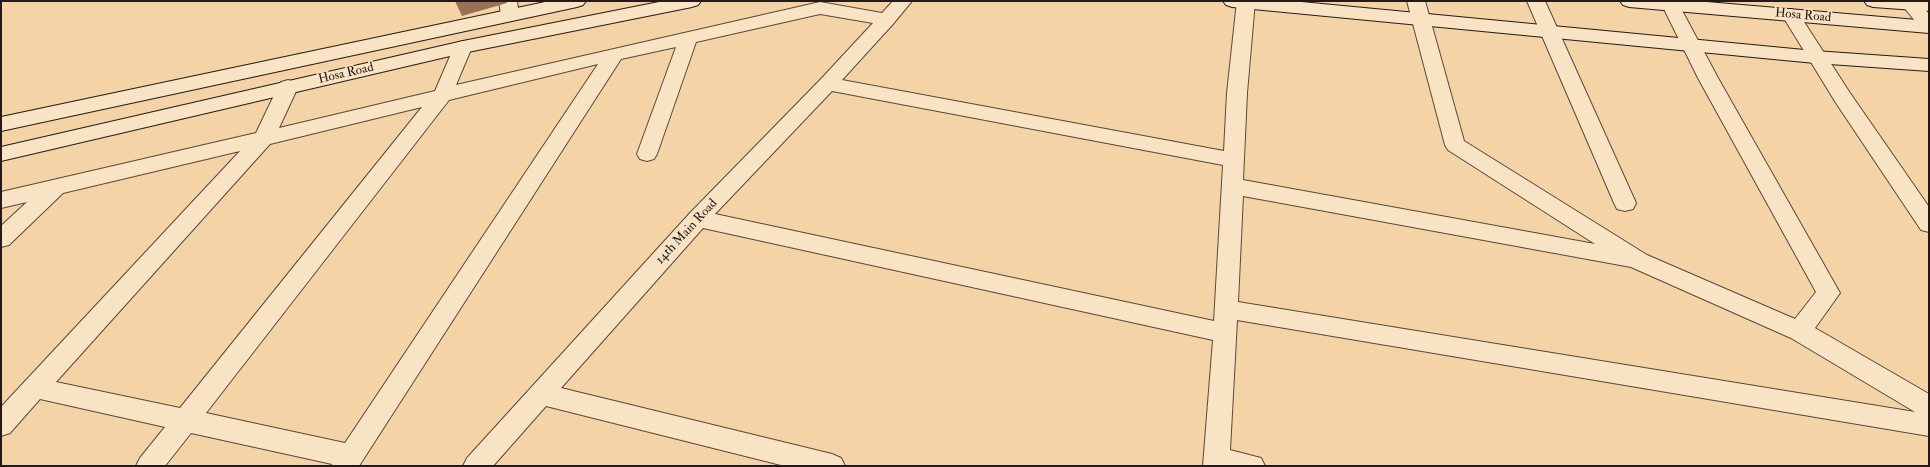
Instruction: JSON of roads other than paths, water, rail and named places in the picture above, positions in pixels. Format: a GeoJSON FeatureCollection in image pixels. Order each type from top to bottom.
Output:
{"type":"FeatureCollection","features":[{"type":"Feature","properties":{"kind":"street","name":"Hosa Road"},"geometry":{"type":"LineString","coordinates":[[1,124],[509,8],[577,1]]}},
{"type":"Feature","properties":{"kind":"street","name":"Hosa Road"},"geometry":{"type":"LineString","coordinates":[[1,154],[463,47],[692,1]]}},
{"type":"Feature","properties":{"kind":"street","name":"14th Main Road"},"geometry":{"type":"LineString","coordinates":[[476,466],[698,219],[828,84],[887,20],[902,1]]}},
{"type":"Feature","properties":{"kind":"street"},"geometry":{"type":"LineString","coordinates":[[1536,1],[1625,203]]}},
{"type":"Feature","properties":{"kind":"street","name":"Hosa Road"},"geometry":{"type":"LineString","coordinates":[[1629,1],[1929,27]]}},
{"type":"Feature","properties":{"kind":"street"},"geometry":{"type":"LineString","coordinates":[[1873,1],[1909,2],[1929,5]]}},
{"type":"Feature","properties":{"kind":"street"},"geometry":{"type":"LineString","coordinates":[[1252,466],[1217,463],[1226,333],[1242,2],[1418,10],[1549,31],[1815,57],[1929,65]]}},
{"type":"Feature","properties":{"kind":"street"},"geometry":{"type":"LineString","coordinates":[[1909,2],[1929,27]]}},
{"type":"Feature","properties":{"kind":"street"},"geometry":{"type":"LineString","coordinates":[[1671,5],[1689,44],[1828,293],[1799,331]]}},
{"type":"Feature","properties":{"kind":"street"},"geometry":{"type":"LineString","coordinates":[[1,200],[614,55],[820,8],[887,20]]}},
{"type":"Feature","properties":{"kind":"street"},"geometry":{"type":"LineString","coordinates":[[1418,10],[1455,145],[1639,261],[1799,331],[1929,407]]}},
{"type":"Feature","properties":{"kind":"street"},"geometry":{"type":"LineString","coordinates":[[1791,15],[1815,57],[1929,224]]}},
{"type":"Feature","properties":{"kind":"street"},"geometry":{"type":"LineString","coordinates":[[648,154],[688,38]]}},
{"type":"Feature","properties":{"kind":"street"},"geometry":{"type":"LineString","coordinates":[[149,466],[187,420],[442,96],[463,47]]}},
{"type":"Feature","properties":{"kind":"street"},"geometry":{"type":"LineString","coordinates":[[36,388],[187,420],[348,461],[614,55]]}},
{"type":"Feature","properties":{"kind":"street"},"geometry":{"type":"LineString","coordinates":[[828,84],[1234,160]]}},
{"type":"Feature","properties":{"kind":"street"},"geometry":{"type":"LineString","coordinates":[[1,425],[264,138],[288,87]]}},
{"type":"Feature","properties":{"kind":"street"},"geometry":{"type":"LineString","coordinates":[[1232,186],[1639,261]]}},
{"type":"Feature","properties":{"kind":"street"},"geometry":{"type":"LineString","coordinates":[[1,239],[56,187]]}},
{"type":"Feature","properties":{"kind":"street"},"geometry":{"type":"LineString","coordinates":[[698,219],[1226,333]]}},
{"type":"Feature","properties":{"kind":"street"},"geometry":{"type":"LineString","coordinates":[[1226,309],[1929,425]]}},
{"type":"Feature","properties":{"kind":"street"},"geometry":{"type":"LineString","coordinates":[[540,394],[832,466]]}}]}
